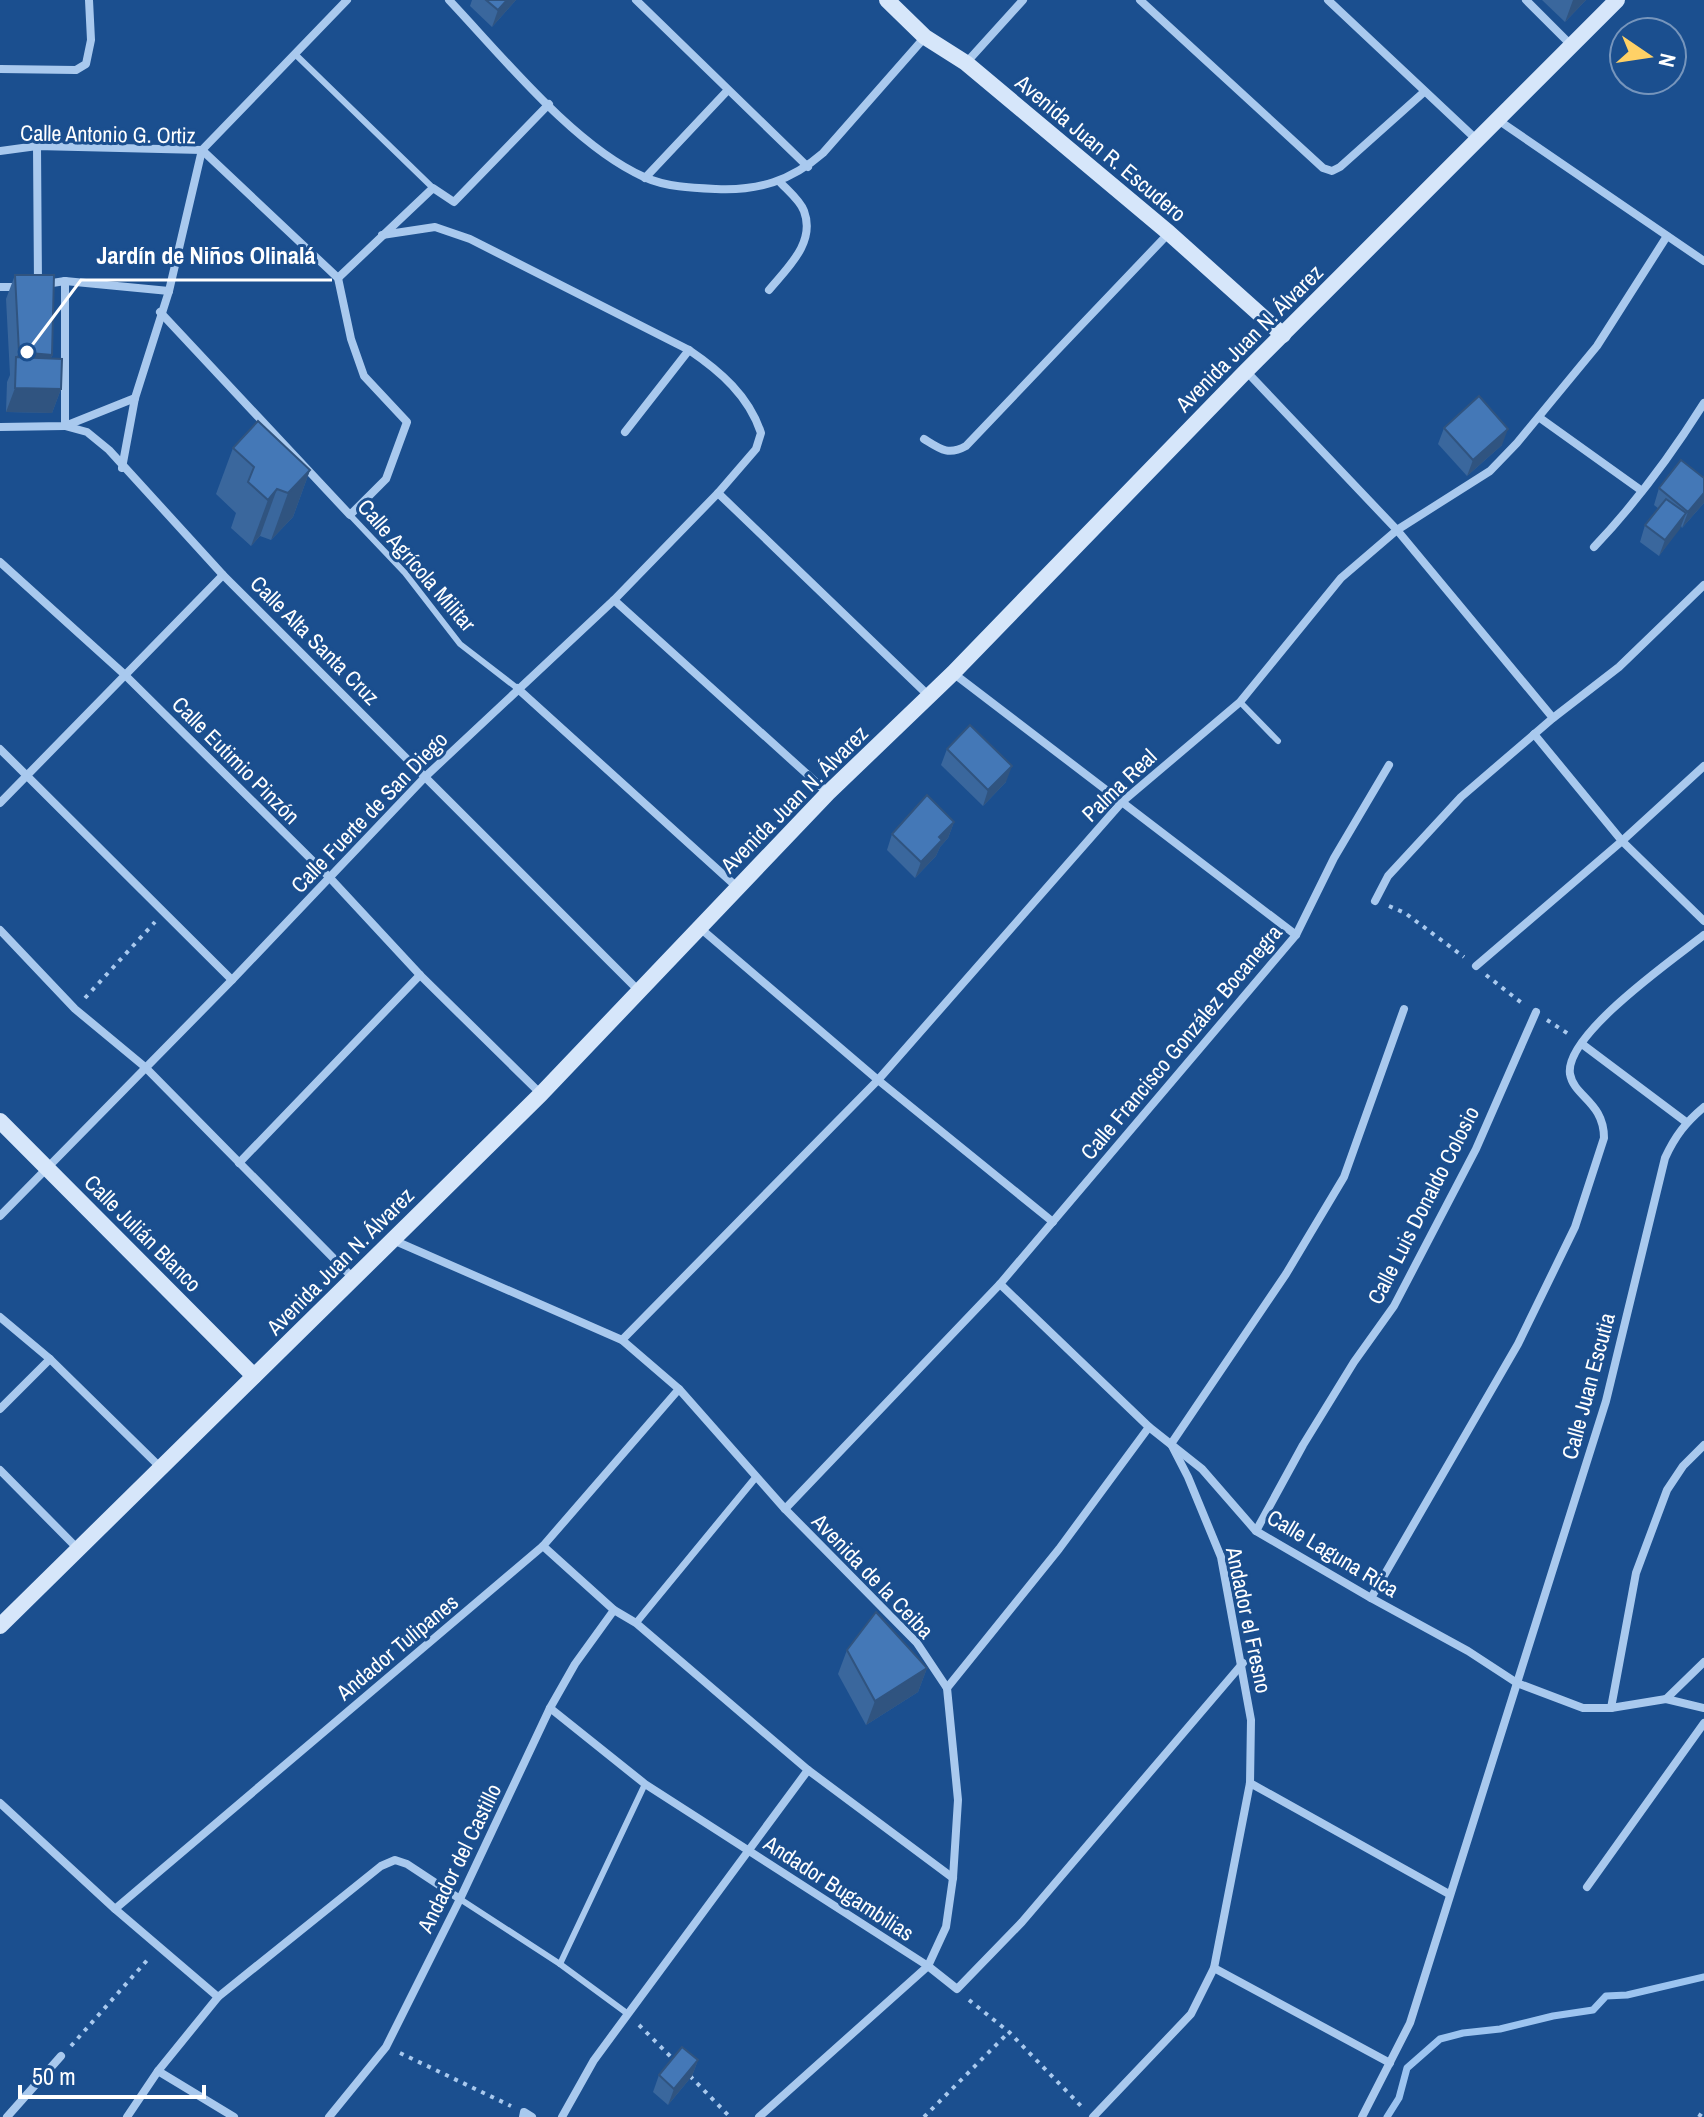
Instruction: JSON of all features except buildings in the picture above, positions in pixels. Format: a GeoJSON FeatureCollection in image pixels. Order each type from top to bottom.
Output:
{"type":"FeatureCollection","features":[{"type":"Feature","properties":{"kind":"main road","name":"Avenida Juan R. Escudero"},"geometry":{"type":"LineString","coordinates":[[887,0],[925,37],[966,63],[1169,233],[1283,335]]}},
{"type":"Feature","properties":{"kind":"main road","name":"Avenida Juan N. Álvarez"},"geometry":{"type":"LineString","coordinates":[[0,1626],[541,1094],[828,793],[953,673],[1246,371],[1617,0]]}},
{"type":"Feature","properties":{"kind":"main road","name":"Calle Julián Blanco"},"geometry":{"type":"LineString","coordinates":[[0,1121],[254,1376]]}},
{"type":"Feature","properties":{"kind":"street"},"geometry":{"type":"LineString","coordinates":[[0,69],[76,70],[86,64],[91,40],[89,0]]}},
{"type":"Feature","properties":{"kind":"street"},"geometry":{"type":"LineString","coordinates":[[122,468],[135,398],[169,291],[202,150],[347,0]]}},
{"type":"Feature","properties":{"kind":"street"},"geometry":{"type":"LineString","coordinates":[[449,0],[597,151],[645,178],[682,188],[744,191],[779,181],[808,167],[925,37]]}},
{"type":"Feature","properties":{"kind":"street"},"geometry":{"type":"LineString","coordinates":[[636,0],[808,167]]}},
{"type":"Feature","properties":{"kind":"street"},"geometry":{"type":"LineString","coordinates":[[966,63],[1023,0]]}},
{"type":"Feature","properties":{"kind":"street"},"geometry":{"type":"LineString","coordinates":[[1140,0],[1323,168],[1332,171],[1424,92]]}},
{"type":"Feature","properties":{"kind":"street"},"geometry":{"type":"LineString","coordinates":[[1328,0],[1477,140]]}},
{"type":"Feature","properties":{"kind":"street"},"geometry":{"type":"LineString","coordinates":[[1526,0],[1572,46]]}},
{"type":"Feature","properties":{"kind":"street"},"geometry":{"type":"LineString","coordinates":[[645,178],[727,91]]}},
{"type":"Feature","properties":{"kind":"street"},"geometry":{"type":"LineString","coordinates":[[350,515],[386,479],[407,422],[364,376],[351,339],[338,278],[433,188],[454,202],[549,104]]}},
{"type":"Feature","properties":{"kind":"street"},"geometry":{"type":"LineString","coordinates":[[1498,120],[1704,261]]}},
{"type":"Feature","properties":{"kind":"street"},"geometry":{"type":"LineString","coordinates":[[37,146],[38,286]]}},
{"type":"Feature","properties":{"kind":"street","name":"Calle Antonio G. Ortiz"},"geometry":{"type":"LineString","coordinates":[[0,151],[37,146],[202,150],[338,278]]}},
{"type":"Feature","properties":{"kind":"street"},"geometry":{"type":"LineString","coordinates":[[769,290],[801,251],[807,228],[804,209],[779,181]]}},
{"type":"Feature","properties":{"kind":"street"},"geometry":{"type":"LineString","coordinates":[[382,235],[435,227],[470,239],[689,350],[625,432]]}},
{"type":"Feature","properties":{"kind":"street"},"geometry":{"type":"LineString","coordinates":[[924,439],[945,452],[956,452],[966,446],[1169,233]]}},
{"type":"Feature","properties":{"kind":"street","name":"Palma Real"},"geometry":{"type":"LineString","coordinates":[[622,1340],[878,1080],[1122,802],[1240,702],[1341,578],[1397,530],[1490,471],[1540,418],[1597,346],[1667,236]]}},
{"type":"Feature","properties":{"kind":"street"},"geometry":{"type":"LineString","coordinates":[[0,287],[38,286],[65,281],[169,291]]}},
{"type":"Feature","properties":{"kind":"street"},"geometry":{"type":"LineString","coordinates":[[65,281],[65,426]]}},
{"type":"Feature","properties":{"kind":"street","name":"Calle Agrícola Militar"},"geometry":{"type":"LineString","coordinates":[[160,312],[350,515]]}},
{"type":"Feature","properties":{"kind":"street","name":"Calle Fuerte de San Diego"},"geometry":{"type":"LineString","coordinates":[[0,1216],[232,980],[426,776],[614,600],[718,493],[756,449],[761,433],[746,401],[719,371],[689,350]]}},
{"type":"Feature","properties":{"kind":"street"},"geometry":{"type":"LineString","coordinates":[[1246,371],[1397,530],[1553,718]]}},
{"type":"Feature","properties":{"kind":"street"},"geometry":{"type":"LineString","coordinates":[[0,427],[65,426],[135,398]]}},
{"type":"Feature","properties":{"kind":"street"},"geometry":{"type":"LineString","coordinates":[[1594,547],[1679,443],[1704,403]]}},
{"type":"Feature","properties":{"kind":"street"},"geometry":{"type":"LineString","coordinates":[[1540,418],[1642,491]]}},
{"type":"Feature","properties":{"kind":"street","name":"Calle Alta Santa Cruz"},"geometry":{"type":"LineString","coordinates":[[65,426],[87,432],[109,450],[122,468],[223,575],[639,991]]}},
{"type":"Feature","properties":{"kind":"street"},"geometry":{"type":"LineString","coordinates":[[718,493],[929,696]]}},
{"type":"Feature","properties":{"kind":"street","name":"Calle Eutimio Pinzón"},"geometry":{"type":"LineString","coordinates":[[0,562],[124,674],[330,878],[420,975],[541,1094]]}},
{"type":"Feature","properties":{"kind":"street"},"geometry":{"type":"LineString","coordinates":[[0,803],[223,575]]}},
{"type":"Feature","properties":{"kind":"street"},"geometry":{"type":"LineString","coordinates":[[1375,901],[1388,876],[1461,797],[1553,718],[1619,667],[1704,585]]}},
{"type":"Feature","properties":{"kind":"street"},"geometry":{"type":"LineString","coordinates":[[614,600],[828,793]]}},
{"type":"Feature","properties":{"kind":"street"},"geometry":{"type":"LineString","coordinates":[[953,673],[1296,935]]}},
{"type":"Feature","properties":{"kind":"street","name":"Calle Agrícola Militar"},"geometry":{"type":"LineString","coordinates":[[517,688],[738,888]]}},
{"type":"Feature","properties":{"kind":"street"},"geometry":{"type":"LineString","coordinates":[[1534,734],[1622,841],[1704,921]]}},
{"type":"Feature","properties":{"kind":"street"},"geometry":{"type":"LineString","coordinates":[[0,749],[232,980]]}},
{"type":"Feature","properties":{"kind":"street","name":"Calle Francisco González Bocanegra"},"geometry":{"type":"LineString","coordinates":[[785,1509],[1000,1284],[1296,935],[1334,858],[1389,765]]}},
{"type":"Feature","properties":{"kind":"street"},"geometry":{"type":"LineString","coordinates":[[1476,966],[1704,766]]}},
{"type":"Feature","properties":{"kind":"street"},"geometry":{"type":"LineString","coordinates":[[700,927],[878,1080],[1053,1222]]}},
{"type":"Feature","properties":{"kind":"street"},"geometry":{"type":"LineString","coordinates":[[0,930],[75,1009],[145,1067],[354,1278]]}},
{"type":"Feature","properties":{"kind":"street"},"geometry":{"type":"LineString","coordinates":[[1371,1598],[1518,1344],[1575,1227],[1604,1138],[1604,1123],[1572,1080],[1571,1063],[1582,1044],[1614,1006],[1704,935]]}},
{"type":"Feature","properties":{"kind":"street"},"geometry":{"type":"LineString","coordinates":[[239,1163],[420,975]]}},
{"type":"Feature","properties":{"kind":"street"},"geometry":{"type":"LineString","coordinates":[[1171,1444],[1286,1274],[1344,1177],[1404,1009]]}},
{"type":"Feature","properties":{"kind":"street","name":"Calle Luis Donaldo Colosio"},"geometry":{"type":"LineString","coordinates":[[1256,1531],[1303,1445],[1354,1362],[1394,1306],[1476,1149],[1536,1012]]}},
{"type":"Feature","properties":{"kind":"street"},"geometry":{"type":"LineString","coordinates":[[1582,1044],[1686,1122]]}},
{"type":"Feature","properties":{"kind":"street","name":"Calle Juan Escutia"},"geometry":{"type":"LineString","coordinates":[[1362,2117],[1410,2023],[1606,1401],[1665,1158],[1686,1122],[1704,1107]]}},
{"type":"Feature","properties":{"kind":"street","name":"Avenida de la Ceiba"},"geometry":{"type":"LineString","coordinates":[[393,1240],[622,1340],[679,1389],[785,1509],[917,1643],[947,1688],[958,1800],[946,1927],[928,1966],[759,2117]]}},
{"type":"Feature","properties":{"kind":"street","name":"Calle Laguna Rica"},"geometry":{"type":"LineString","coordinates":[[1000,1284],[1149,1427],[1202,1469],[1256,1531],[1468,1651],[1517,1683],[1583,1708],[1611,1708],[1666,1699]]}},
{"type":"Feature","properties":{"kind":"street"},"geometry":{"type":"LineString","coordinates":[[0,1317],[50,1359],[161,1468]]}},
{"type":"Feature","properties":{"kind":"street"},"geometry":{"type":"LineString","coordinates":[[0,1409],[50,1359]]}},
{"type":"Feature","properties":{"kind":"street","name":"Andador Tulipanes"},"geometry":{"type":"LineString","coordinates":[[115,1909],[543,1546],[679,1389]]}},
{"type":"Feature","properties":{"kind":"street"},"geometry":{"type":"LineString","coordinates":[[947,1688],[1059,1549],[1149,1427]]}},
{"type":"Feature","properties":{"kind":"street","name":"Andador el Fresno"},"geometry":{"type":"LineString","coordinates":[[1092,2117],[1191,2014],[1214,1968],[1250,1783],[1251,1720],[1243,1663],[1221,1557],[1171,1444]]}},
{"type":"Feature","properties":{"kind":"street"},"geometry":{"type":"LineString","coordinates":[[1611,1708],[1636,1573],[1667,1490],[1683,1466],[1704,1445]]}},
{"type":"Feature","properties":{"kind":"street"},"geometry":{"type":"LineString","coordinates":[[0,1470],[78,1549]]}},
{"type":"Feature","properties":{"kind":"street"},"geometry":{"type":"LineString","coordinates":[[636,1623],[756,1477]]}},
{"type":"Feature","properties":{"kind":"street"},"geometry":{"type":"LineString","coordinates":[[543,1546],[614,1610],[636,1623],[808,1770],[953,1878]]}},
{"type":"Feature","properties":{"kind":"street","name":"Andador del Castillo"},"geometry":{"type":"LineString","coordinates":[[329,2117],[386,2047],[550,1708],[575,1664],[614,1610]]}},
{"type":"Feature","properties":{"kind":"street"},"geometry":{"type":"LineString","coordinates":[[1666,1699],[1704,1662]]}},
{"type":"Feature","properties":{"kind":"street"},"geometry":{"type":"LineString","coordinates":[[957,1989],[1022,1922],[1243,1663]]}},
{"type":"Feature","properties":{"kind":"street"},"geometry":{"type":"LineString","coordinates":[[1666,1699],[1704,1708]]}},
{"type":"Feature","properties":{"kind":"street","name":"Andador Bugambilias"},"geometry":{"type":"LineString","coordinates":[[550,1708],[645,1784],[928,1966],[957,1989]]}},
{"type":"Feature","properties":{"kind":"street"},"geometry":{"type":"LineString","coordinates":[[1587,1887],[1704,1723]]}},
{"type":"Feature","properties":{"kind":"street"},"geometry":{"type":"LineString","coordinates":[[562,2117],[594,2060],[808,1770]]}},
{"type":"Feature","properties":{"kind":"street"},"geometry":{"type":"LineString","coordinates":[[1250,1783],[1449,1894]]}},
{"type":"Feature","properties":{"kind":"street"},"geometry":{"type":"LineString","coordinates":[[0,1803],[115,1909],[218,1997]]}},
{"type":"Feature","properties":{"kind":"street"},"geometry":{"type":"LineString","coordinates":[[127,2117],[158,2071],[218,1997],[381,1866],[395,1860],[407,1864],[460,1899]]}},
{"type":"Feature","properties":{"kind":"street"},"geometry":{"type":"LineString","coordinates":[[1214,1968],[1390,2063]]}},
{"type":"Feature","properties":{"kind":"street"},"geometry":{"type":"LineString","coordinates":[[7,2117],[61,2056]]}},
{"type":"Feature","properties":{"kind":"street"},"geometry":{"type":"LineString","coordinates":[[158,2071],[234,2117]]}},
{"type":"Feature","properties":{"kind":"lane"},"geometry":{"type":"LineString","coordinates":[[295,54],[433,188]]}},
{"type":"Feature","properties":{"kind":"lane","name":"Calle Agrícola Militar"},"geometry":{"type":"LineString","coordinates":[[350,515],[405,573],[460,644],[517,688]]}},
{"type":"Feature","properties":{"kind":"lane"},"geometry":{"type":"LineString","coordinates":[[1240,702],[1278,741]]}},
{"type":"Feature","properties":{"kind":"lane"},"geometry":{"type":"LineString","coordinates":[[560,1964],[645,1784]]}},
{"type":"Feature","properties":{"kind":"lane"},"geometry":{"type":"LineString","coordinates":[[460,1899],[560,1964],[628,2014]]}},
{"type":"Feature","properties":{"kind":"path"},"geometry":{"type":"LineString","coordinates":[[1375,901],[1405,913],[1510,995],[1582,1044]]}},
{"type":"Feature","properties":{"kind":"path"},"geometry":{"type":"LineString","coordinates":[[75,1009],[165,912]]}},
{"type":"Feature","properties":{"kind":"path"},"geometry":{"type":"LineString","coordinates":[[61,2056],[159,1946]]}},
{"type":"Feature","properties":{"kind":"path"},"geometry":{"type":"LineString","coordinates":[[957,1989],[1009,2032],[1092,2117]]}},
{"type":"Feature","properties":{"kind":"path"},"geometry":{"type":"LineString","coordinates":[[628,2014],[679,2065]]}},
{"type":"Feature","properties":{"kind":"path"},"geometry":{"type":"LineString","coordinates":[[924,2117],[1009,2032]]}},
{"type":"Feature","properties":{"kind":"path"},"geometry":{"type":"LineString","coordinates":[[386,2047],[526,2115]]}},
{"type":"Feature","properties":{"kind":"path"},"geometry":{"type":"LineString","coordinates":[[689,2076],[730,2117]]}},
{"type":"Feature","properties":{"kind":"path"},"geometry":{"type":"LineString","coordinates":[[1699,2117],[1704,2109]]}},
{"type":"Feature","properties":{"kind":"waterway"},"geometry":{"type":"LineString","coordinates":[[1387,2117],[1399,2098],[1407,2068],[1440,2039],[1593,2010],[1606,1996],[1627,1995],[1704,1977]]}},
{"type":"Feature","properties":{"kind":"place","name":"Jardín de Niños Olinalá"},"geometry":{"type":"Point","coordinates":[27,352]}}]}
